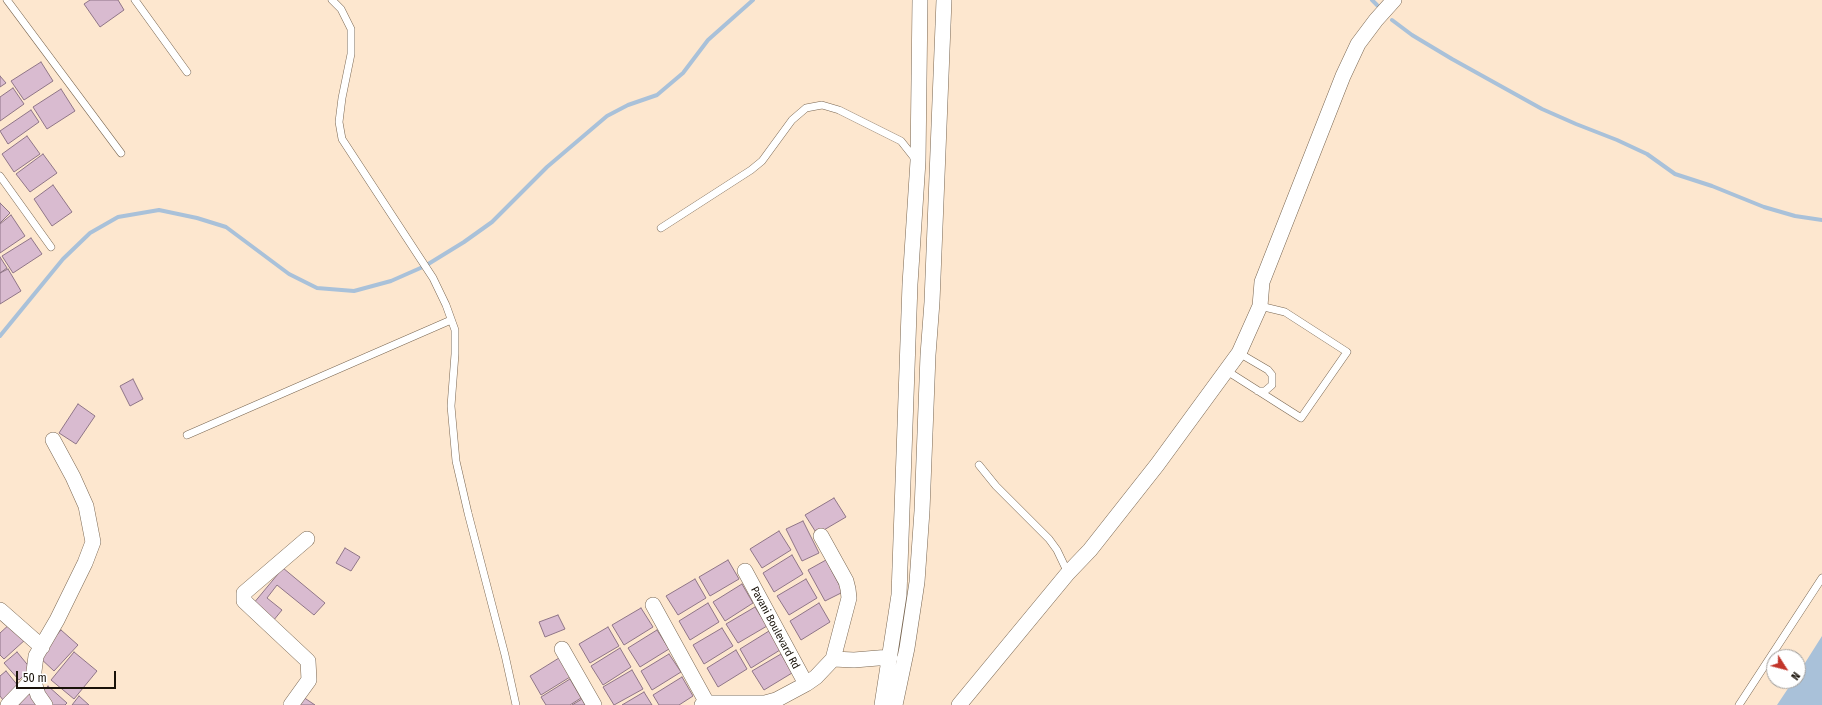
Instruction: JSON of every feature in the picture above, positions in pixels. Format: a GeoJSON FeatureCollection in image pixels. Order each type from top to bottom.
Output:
{"type":"FeatureCollection","features":[{"type":"Feature","properties":{"kind":"street"},"geometry":{"type":"LineString","coordinates":[[882,705],[899,595],[910,284],[918,161],[920,0]]}},
{"type":"Feature","properties":{"kind":"street"},"geometry":{"type":"LineString","coordinates":[[895,705],[907,648],[917,582],[922,511],[944,0]]}},
{"type":"Feature","properties":{"kind":"street"},"geometry":{"type":"LineString","coordinates":[[959,705],[1068,573],[1090,550],[1157,465],[1239,353],[1260,306],[1262,282],[1358,44],[1376,20],[1394,0]]}},
{"type":"Feature","properties":{"kind":"street"},"geometry":{"type":"LineString","coordinates":[[45,705],[38,695],[33,679],[36,656],[57,620],[85,563],[93,542],[86,506],[73,477],[53,440]]}},
{"type":"Feature","properties":{"kind":"street"},"geometry":{"type":"LineString","coordinates":[[653,605],[704,704],[765,703],[776,700],[816,677],[833,659],[849,598],[846,581],[821,536]]}},
{"type":"Feature","properties":{"kind":"street"},"geometry":{"type":"LineString","coordinates":[[291,705],[308,680],[308,661],[244,601],[244,593],[307,539]]}},
{"type":"Feature","properties":{"kind":"street","name":"Pavani Boulevard Rd"},"geometry":{"type":"LineString","coordinates":[[745,571],[806,684]]}},
{"type":"Feature","properties":{"kind":"street"},"geometry":{"type":"LineString","coordinates":[[0,610],[42,647]]}},
{"type":"Feature","properties":{"kind":"street"},"geometry":{"type":"LineString","coordinates":[[562,649],[594,705]]}},
{"type":"Feature","properties":{"kind":"street"},"geometry":{"type":"LineString","coordinates":[[833,659],[854,660],[890,657]]}},
{"type":"Feature","properties":{"kind":"street"},"geometry":{"type":"LineString","coordinates":[[8,705],[33,679]]}},
{"type":"Feature","properties":{"kind":"lane"},"geometry":{"type":"LineString","coordinates":[[7,0],[120,153]]}},
{"type":"Feature","properties":{"kind":"lane"},"geometry":{"type":"LineString","coordinates":[[135,0],[187,72]]}},
{"type":"Feature","properties":{"kind":"lane"},"geometry":{"type":"LineString","coordinates":[[332,0],[341,9],[351,29],[351,54],[342,98],[339,122],[342,139],[433,278],[446,305],[454,330],[455,354],[451,406],[456,461],[505,655],[516,705]]}},
{"type":"Feature","properties":{"kind":"lane"},"geometry":{"type":"LineString","coordinates":[[660,228],[751,170],[762,161],[792,120],[806,108],[822,105],[839,110],[901,141],[918,161]]}},
{"type":"Feature","properties":{"kind":"lane"},"geometry":{"type":"LineString","coordinates":[[0,176],[51,247]]}},
{"type":"Feature","properties":{"kind":"lane"},"geometry":{"type":"LineString","coordinates":[[1226,370],[1301,418],[1347,352],[1285,312],[1260,306]]}},
{"type":"Feature","properties":{"kind":"lane"},"geometry":{"type":"LineString","coordinates":[[187,435],[451,320]]}},
{"type":"Feature","properties":{"kind":"lane"},"geometry":{"type":"LineString","coordinates":[[1239,353],[1268,370],[1272,375],[1272,385],[1265,391],[1258,391]]}},
{"type":"Feature","properties":{"kind":"lane"},"geometry":{"type":"LineString","coordinates":[[979,465],[996,486],[1048,539],[1068,573]]}},
{"type":"Feature","properties":{"kind":"lane"},"geometry":{"type":"LineString","coordinates":[[1739,705],[1822,578]]}},
{"type":"Feature","properties":{"kind":"water"},"geometry":{"type":"Polygon","coordinates":[[[1822,636],[1822,705],[1777,705],[1788,689],[1806,689],[1806,661],[1822,636]]]}},
{"type":"Feature","properties":{"kind":"building"},"geometry":{"type":"Polygon","coordinates":[[[90,0],[118,0],[124,10],[100,27],[84,4],[90,0]]]}},
{"type":"Feature","properties":{"kind":"building"},"geometry":{"type":"Polygon","coordinates":[[[41,62],[53,81],[24,100],[11,81],[41,62]]]}},
{"type":"Feature","properties":{"kind":"building"},"geometry":{"type":"Polygon","coordinates":[[[0,76],[6,83],[0,87],[0,76]]]}},
{"type":"Feature","properties":{"kind":"building"},"geometry":{"type":"Polygon","coordinates":[[[13,88],[24,104],[0,121],[0,97],[13,88]]]}},
{"type":"Feature","properties":{"kind":"building"},"geometry":{"type":"Polygon","coordinates":[[[61,89],[75,111],[47,129],[33,107],[61,89]]]}},
{"type":"Feature","properties":{"kind":"building"},"geometry":{"type":"Polygon","coordinates":[[[31,110],[39,122],[8,144],[0,131],[31,110]]]}},
{"type":"Feature","properties":{"kind":"building"},"geometry":{"type":"Polygon","coordinates":[[[27,136],[40,154],[14,172],[2,154],[27,136]]]}},
{"type":"Feature","properties":{"kind":"building"},"geometry":{"type":"Polygon","coordinates":[[[43,154],[57,173],[30,192],[16,174],[43,154]]]}},
{"type":"Feature","properties":{"kind":"building"},"geometry":{"type":"Polygon","coordinates":[[[53,185],[72,212],[52,226],[34,199],[53,185]]]}},
{"type":"Feature","properties":{"kind":"building"},"geometry":{"type":"Polygon","coordinates":[[[0,203],[10,213],[0,223],[0,203]]]}},
{"type":"Feature","properties":{"kind":"building"},"geometry":{"type":"Polygon","coordinates":[[[11,215],[25,236],[0,253],[0,224],[11,215]]]}},
{"type":"Feature","properties":{"kind":"building"},"geometry":{"type":"Polygon","coordinates":[[[31,238],[42,254],[13,273],[2,256],[31,238]]]}},
{"type":"Feature","properties":{"kind":"building"},"geometry":{"type":"Polygon","coordinates":[[[0,257],[7,268],[0,273],[0,257]]]}},
{"type":"Feature","properties":{"kind":"building"},"geometry":{"type":"Polygon","coordinates":[[[8,269],[21,291],[0,304],[0,273],[8,269]]]}},
{"type":"Feature","properties":{"kind":"building"},"geometry":{"type":"Polygon","coordinates":[[[133,379],[143,399],[130,406],[120,386],[133,379]]]}},
{"type":"Feature","properties":{"kind":"building"},"geometry":{"type":"Polygon","coordinates":[[[78,404],[95,416],[76,444],[59,433],[78,404]]]}},
{"type":"Feature","properties":{"kind":"building"},"geometry":{"type":"Polygon","coordinates":[[[834,498],[846,517],[817,534],[805,515],[834,498]]]}},
{"type":"Feature","properties":{"kind":"building"},"geometry":{"type":"Polygon","coordinates":[[[803,521],[819,553],[802,561],[786,529],[803,521]]]}},
{"type":"Feature","properties":{"kind":"building"},"geometry":{"type":"Polygon","coordinates":[[[779,531],[791,550],[762,568],[750,549],[779,531]]]}},
{"type":"Feature","properties":{"kind":"building"},"geometry":{"type":"Polygon","coordinates":[[[345,548],[360,557],[351,571],[336,563],[345,548]]]}},
{"type":"Feature","properties":{"kind":"building"},"geometry":{"type":"Polygon","coordinates":[[[792,555],[803,574],[774,592],[763,573],[792,555]]]}},
{"type":"Feature","properties":{"kind":"building"},"geometry":{"type":"Polygon","coordinates":[[[728,560],[739,579],[710,596],[699,577],[728,560]]]}},
{"type":"Feature","properties":{"kind":"building"},"geometry":{"type":"Polygon","coordinates":[[[826,560],[843,592],[825,601],[808,570],[826,560]]]}},
{"type":"Feature","properties":{"kind":"building"},"geometry":{"type":"Polygon","coordinates":[[[283,568],[325,603],[314,615],[277,585],[267,598],[282,610],[273,621],[253,604],[283,568]]]}},
{"type":"Feature","properties":{"kind":"building"},"geometry":{"type":"Polygon","coordinates":[[[695,579],[706,598],[678,615],[666,596],[695,579]]]}},
{"type":"Feature","properties":{"kind":"building"},"geometry":{"type":"Polygon","coordinates":[[[806,579],[817,598],[789,615],[777,596],[806,579]]]}},
{"type":"Feature","properties":{"kind":"building"},"geometry":{"type":"Polygon","coordinates":[[[742,584],[753,603],[725,621],[713,602],[742,584]]]}},
{"type":"Feature","properties":{"kind":"building"},"geometry":{"type":"Polygon","coordinates":[[[708,603],[719,622],[690,640],[679,621],[708,603]]]}},
{"type":"Feature","properties":{"kind":"building"},"geometry":{"type":"Polygon","coordinates":[[[819,603],[830,622],[801,640],[790,621],[819,603]]]}},
{"type":"Feature","properties":{"kind":"building"},"geometry":{"type":"Polygon","coordinates":[[[755,607],[767,626],[738,643],[726,624],[755,607]]]}},
{"type":"Feature","properties":{"kind":"building"},"geometry":{"type":"Polygon","coordinates":[[[641,608],[653,627],[624,645],[612,625],[641,608]]]}},
{"type":"Feature","properties":{"kind":"building"},"geometry":{"type":"Polygon","coordinates":[[[558,615],[565,629],[545,637],[539,622],[558,615]]]}},
{"type":"Feature","properties":{"kind":"building"},"geometry":{"type":"Polygon","coordinates":[[[11,623],[26,639],[4,659],[0,655],[0,633],[11,623]]]}},
{"type":"Feature","properties":{"kind":"building"},"geometry":{"type":"Polygon","coordinates":[[[608,627],[619,646],[590,663],[579,644],[608,627]]]}},
{"type":"Feature","properties":{"kind":"building"},"geometry":{"type":"Polygon","coordinates":[[[722,628],[733,646],[704,664],[693,645],[722,628]]]}},
{"type":"Feature","properties":{"kind":"building"},"geometry":{"type":"Polygon","coordinates":[[[61,630],[78,645],[54,671],[38,656],[61,630]]]}},
{"type":"Feature","properties":{"kind":"building"},"geometry":{"type":"Polygon","coordinates":[[[657,630],[669,649],[640,667],[628,648],[657,630]]]}},
{"type":"Feature","properties":{"kind":"building"},"geometry":{"type":"Polygon","coordinates":[[[769,631],[780,650],[751,668],[740,649],[769,631]]]}},
{"type":"Feature","properties":{"kind":"building"},"geometry":{"type":"Polygon","coordinates":[[[620,648],[631,667],[603,685],[591,666],[620,648]]]}},
{"type":"Feature","properties":{"kind":"building"},"geometry":{"type":"Polygon","coordinates":[[[736,650],[747,669],[718,687],[707,668],[736,650]]]}},
{"type":"Feature","properties":{"kind":"building"},"geometry":{"type":"Polygon","coordinates":[[[17,652],[31,669],[19,680],[4,663],[17,652]]]}},
{"type":"Feature","properties":{"kind":"building"},"geometry":{"type":"Polygon","coordinates":[[[74,652],[97,671],[74,699],[51,680],[74,652]]]}},
{"type":"Feature","properties":{"kind":"building"},"geometry":{"type":"Polygon","coordinates":[[[669,654],[681,672],[652,690],[641,671],[669,654]]]}},
{"type":"Feature","properties":{"kind":"building"},"geometry":{"type":"Polygon","coordinates":[[[781,654],[792,673],[764,690],[752,671],[781,654]]]}},
{"type":"Feature","properties":{"kind":"building"},"geometry":{"type":"Polygon","coordinates":[[[559,658],[570,677],[541,695],[530,676],[559,658]]]}},
{"type":"Feature","properties":{"kind":"building"},"geometry":{"type":"Polygon","coordinates":[[[632,670],[643,689],[614,705],[603,687],[632,670]]]}},
{"type":"Feature","properties":{"kind":"building"},"geometry":{"type":"Polygon","coordinates":[[[6,671],[19,687],[3,700],[0,696],[0,676],[6,671]]]}},
{"type":"Feature","properties":{"kind":"building"},"geometry":{"type":"Polygon","coordinates":[[[682,677],[693,696],[679,705],[659,705],[653,695],[682,677]]]}},
{"type":"Feature","properties":{"kind":"building"},"geometry":{"type":"Polygon","coordinates":[[[570,679],[581,698],[570,705],[546,705],[541,697],[570,679]]]}},
{"type":"Feature","properties":{"kind":"building"},"geometry":{"type":"Polygon","coordinates":[[[48,686],[67,703],[65,705],[50,705],[39,695],[48,686]]]}},
{"type":"Feature","properties":{"kind":"building"},"geometry":{"type":"Polygon","coordinates":[[[29,692],[42,705],[17,705],[29,692]]]}},
{"type":"Feature","properties":{"kind":"building"},"geometry":{"type":"Polygon","coordinates":[[[644,692],[652,705],[622,705],[644,692]]]}},
{"type":"Feature","properties":{"kind":"building"},"geometry":{"type":"Polygon","coordinates":[[[79,696],[89,705],[72,705],[79,696]]]}},
{"type":"Feature","properties":{"kind":"building"},"geometry":{"type":"Polygon","coordinates":[[[303,697],[315,705],[297,705],[303,697]]]}},
{"type":"Feature","properties":{"kind":"building"},"geometry":{"type":"Polygon","coordinates":[[[582,699],[585,705],[572,705],[582,699]]]}},
{"type":"Feature","properties":{"kind":"waterway"},"geometry":{"type":"LineString","coordinates":[[0,336],[63,259],[90,233],[118,217],[159,210],[197,218],[226,227],[289,274],[317,288],[354,291],[391,281],[425,266],[464,242],[492,222],[547,167],[607,116],[628,105],[657,95],[683,73],[708,40],[753,0]]}},
{"type":"Feature","properties":{"kind":"waterway"},"geometry":{"type":"LineString","coordinates":[[1372,0],[1377,5]]}},
{"type":"Feature","properties":{"kind":"waterway"},"geometry":{"type":"LineString","coordinates":[[1392,20],[1412,35],[1452,59],[1542,109],[1647,154],[1675,174],[1712,186],[1764,207],[1795,216],[1822,220]]}}]}
